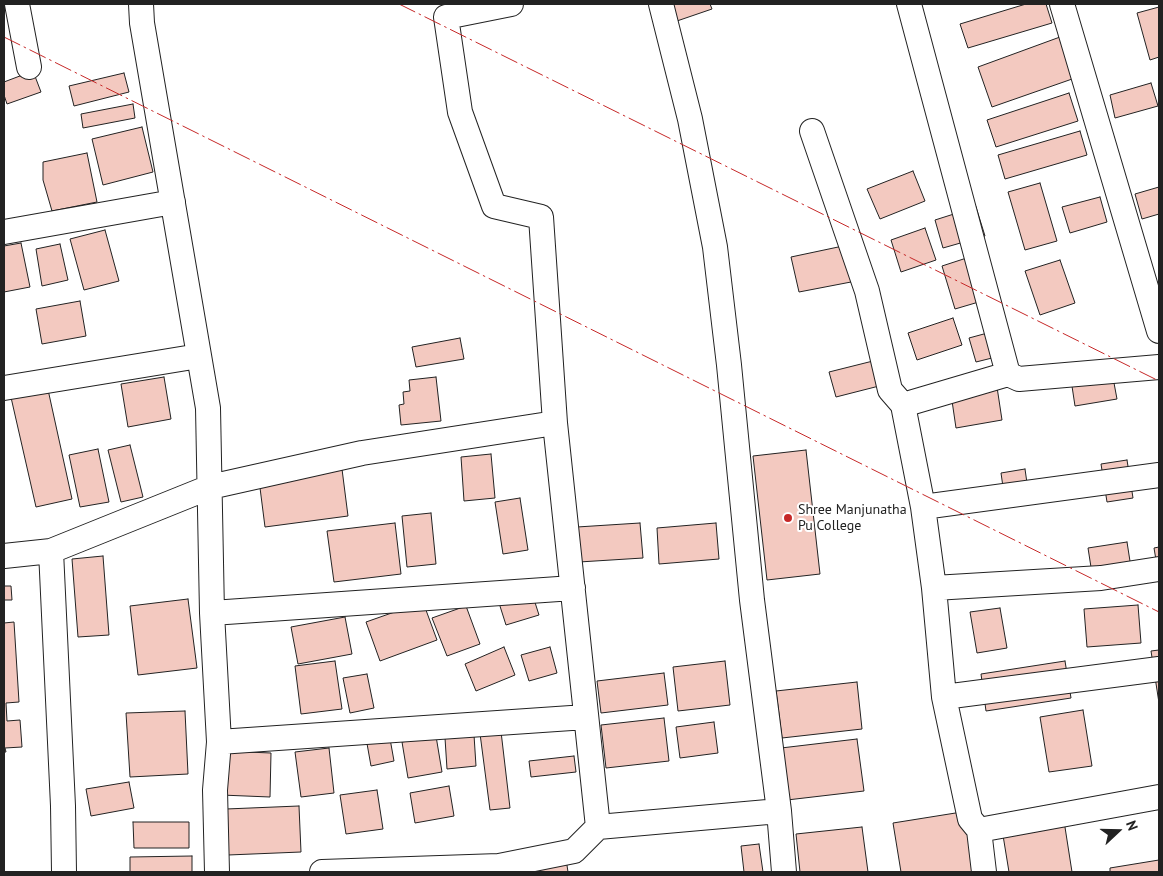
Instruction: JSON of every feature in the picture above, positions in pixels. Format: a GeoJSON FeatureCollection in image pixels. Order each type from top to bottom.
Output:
{"type":"FeatureCollection","features":[{"type":"Feature","properties":{"kind":"street"},"geometry":{"type":"LineString","coordinates":[[17,4],[29,67]]}},
{"type":"Feature","properties":{"kind":"street"},"geometry":{"type":"LineString","coordinates":[[141,4],[142,23],[208,408],[212,613],[218,742],[215,790],[217,872]]}},
{"type":"Feature","properties":{"kind":"street"},"geometry":{"type":"LineString","coordinates":[[511,4],[446,17],[460,112],[494,206],[542,217],[555,423],[598,827]]}},
{"type":"Feature","properties":{"kind":"street"},"geometry":{"type":"LineString","coordinates":[[661,4],[690,119],[715,247],[729,365],[752,600],[779,811],[784,872]]}},
{"type":"Feature","properties":{"kind":"street"},"geometry":{"type":"LineString","coordinates":[[909,4],[1008,374]]}},
{"type":"Feature","properties":{"kind":"street"},"geometry":{"type":"LineString","coordinates":[[1062,4],[1159,331]]}},
{"type":"Feature","properties":{"kind":"street"},"geometry":{"type":"LineString","coordinates":[[812,131],[867,292],[890,390],[903,405],[922,507],[934,588],[944,697],[970,819],[979,830],[984,872]]}},
{"type":"Feature","properties":{"kind":"street"},"geometry":{"type":"LineString","coordinates":[[4,232],[173,202]]}},
{"type":"Feature","properties":{"kind":"street"},"geometry":{"type":"LineString","coordinates":[[4,388],[199,356]]}},
{"type":"Feature","properties":{"kind":"street"},"geometry":{"type":"LineString","coordinates":[[903,405],[1008,374],[1019,379],[1159,367]]}},
{"type":"Feature","properties":{"kind":"street"},"geometry":{"type":"LineString","coordinates":[[4,556],[51,551],[210,487],[362,453],[555,423]]}},
{"type":"Feature","properties":{"kind":"street"},"geometry":{"type":"LineString","coordinates":[[922,507],[1159,475]]}},
{"type":"Feature","properties":{"kind":"street"},"geometry":{"type":"LineString","coordinates":[[51,551],[64,872]]}},
{"type":"Feature","properties":{"kind":"street"},"geometry":{"type":"LineString","coordinates":[[934,588],[1100,578],[1159,569]]}},
{"type":"Feature","properties":{"kind":"street"},"geometry":{"type":"LineString","coordinates":[[212,613],[572,588]]}},
{"type":"Feature","properties":{"kind":"street"},"geometry":{"type":"LineString","coordinates":[[944,697],[1159,669]]}},
{"type":"Feature","properties":{"kind":"street"},"geometry":{"type":"LineString","coordinates":[[218,742],[586,716]]}},
{"type":"Feature","properties":{"kind":"street"},"geometry":{"type":"LineString","coordinates":[[979,830],[1159,797]]}},
{"type":"Feature","properties":{"kind":"street"},"geometry":{"type":"LineString","coordinates":[[322,872],[499,866],[574,851],[598,827],[779,811]]}},
{"type":"Feature","properties":{"kind":"building"},"geometry":{"type":"Polygon","coordinates":[[[668,4],[710,4],[712,9],[674,22],[668,4]]]}},
{"type":"Feature","properties":{"kind":"building"},"geometry":{"type":"Polygon","coordinates":[[[1026,4],[1046,4],[1052,23],[968,48],[960,24],[1026,4]]]}},
{"type":"Feature","properties":{"kind":"building"},"geometry":{"type":"Polygon","coordinates":[[[1159,7],[1159,57],[1150,60],[1137,13],[1159,7]]]}},
{"type":"Feature","properties":{"kind":"building"},"geometry":{"type":"Polygon","coordinates":[[[1060,37],[1075,78],[992,107],[978,67],[1060,37]]]}},
{"type":"Feature","properties":{"kind":"building"},"geometry":{"type":"Polygon","coordinates":[[[33,71],[41,92],[7,104],[4,95],[4,82],[33,71]]]}},
{"type":"Feature","properties":{"kind":"building"},"geometry":{"type":"Polygon","coordinates":[[[124,73],[129,92],[74,106],[69,86],[124,73]]]}},
{"type":"Feature","properties":{"kind":"building"},"geometry":{"type":"Polygon","coordinates":[[[1151,83],[1158,106],[1115,118],[1110,95],[1151,83]]]}},
{"type":"Feature","properties":{"kind":"building"},"geometry":{"type":"Polygon","coordinates":[[[1069,93],[1078,121],[996,147],[987,120],[1069,93]]]}},
{"type":"Feature","properties":{"kind":"building"},"geometry":{"type":"Polygon","coordinates":[[[133,104],[135,118],[83,128],[81,114],[133,104]]]}},
{"type":"Feature","properties":{"kind":"building"},"geometry":{"type":"Polygon","coordinates":[[[142,127],[153,172],[103,185],[92,139],[142,127]]]}},
{"type":"Feature","properties":{"kind":"building"},"geometry":{"type":"Polygon","coordinates":[[[1080,131],[1087,155],[1005,179],[998,155],[1080,131]]]}},
{"type":"Feature","properties":{"kind":"building"},"geometry":{"type":"Polygon","coordinates":[[[87,153],[97,202],[52,211],[43,180],[43,162],[87,153]]]}},
{"type":"Feature","properties":{"kind":"building"},"geometry":{"type":"Polygon","coordinates":[[[913,171],[925,201],[880,219],[867,189],[913,171]]]}},
{"type":"Feature","properties":{"kind":"building"},"geometry":{"type":"Polygon","coordinates":[[[1040,183],[1057,241],[1025,250],[1008,192],[1040,183]]]}},
{"type":"Feature","properties":{"kind":"building"},"geometry":{"type":"Polygon","coordinates":[[[1159,187],[1159,214],[1142,219],[1135,194],[1159,187]]]}},
{"type":"Feature","properties":{"kind":"building"},"geometry":{"type":"Polygon","coordinates":[[[1100,197],[1107,222],[1070,233],[1062,207],[1100,197]]]}},
{"type":"Feature","properties":{"kind":"building"},"geometry":{"type":"Polygon","coordinates":[[[976,207],[985,236],[943,248],[935,220],[976,207]]]}},
{"type":"Feature","properties":{"kind":"building"},"geometry":{"type":"Polygon","coordinates":[[[925,228],[936,260],[901,272],[891,240],[925,228]]]}},
{"type":"Feature","properties":{"kind":"building"},"geometry":{"type":"Polygon","coordinates":[[[105,230],[119,281],[84,290],[70,239],[105,230]]]}},
{"type":"Feature","properties":{"kind":"building"},"geometry":{"type":"Polygon","coordinates":[[[21,243],[30,287],[4,292],[4,246],[21,243]]]}},
{"type":"Feature","properties":{"kind":"building"},"geometry":{"type":"Polygon","coordinates":[[[60,244],[68,280],[42,286],[36,249],[60,244]]]}},
{"type":"Feature","properties":{"kind":"building"},"geometry":{"type":"Polygon","coordinates":[[[843,246],[851,282],[799,292],[791,257],[843,246]]]}},
{"type":"Feature","properties":{"kind":"building"},"geometry":{"type":"Polygon","coordinates":[[[985,252],[999,296],[955,309],[942,266],[985,252]]]}},
{"type":"Feature","properties":{"kind":"building"},"geometry":{"type":"Polygon","coordinates":[[[1060,260],[1075,303],[1040,315],[1025,271],[1060,260]]]}},
{"type":"Feature","properties":{"kind":"building"},"geometry":{"type":"Polygon","coordinates":[[[80,301],[86,336],[42,344],[36,309],[80,301]]]}},
{"type":"Feature","properties":{"kind":"building"},"geometry":{"type":"Polygon","coordinates":[[[953,318],[962,345],[917,360],[908,333],[953,318]]]}},
{"type":"Feature","properties":{"kind":"building"},"geometry":{"type":"Polygon","coordinates":[[[1006,328],[1012,353],[976,362],[969,338],[1006,328]]]}},
{"type":"Feature","properties":{"kind":"building"},"geometry":{"type":"Polygon","coordinates":[[[460,338],[464,359],[416,367],[412,347],[460,338]]]}},
{"type":"Feature","properties":{"kind":"building"},"geometry":{"type":"Polygon","coordinates":[[[877,360],[883,385],[836,397],[829,372],[877,360]]]}},
{"type":"Feature","properties":{"kind":"building"},"geometry":{"type":"Polygon","coordinates":[[[1111,367],[1117,399],[1075,406],[1070,373],[1111,367]]]}},
{"type":"Feature","properties":{"kind":"building"},"geometry":{"type":"Polygon","coordinates":[[[164,377],[171,419],[128,427],[121,384],[164,377]]]}},
{"type":"Feature","properties":{"kind":"building"},"geometry":{"type":"Polygon","coordinates":[[[436,377],[441,421],[401,425],[399,405],[404,404],[403,392],[410,391],[409,380],[436,377]]]}},
{"type":"Feature","properties":{"kind":"building"},"geometry":{"type":"Polygon","coordinates":[[[47,385],[72,499],[36,507],[10,393],[47,385]]]}},
{"type":"Feature","properties":{"kind":"building"},"geometry":{"type":"Polygon","coordinates":[[[997,387],[1002,420],[956,428],[951,394],[997,387]]]}},
{"type":"Feature","properties":{"kind":"building"},"geometry":{"type":"Polygon","coordinates":[[[130,445],[143,497],[121,502],[108,450],[130,445]]]}},
{"type":"Feature","properties":{"kind":"building"},"geometry":{"type":"Polygon","coordinates":[[[98,449],[109,502],[80,507],[69,455],[98,449]]]}},
{"type":"Feature","properties":{"kind":"building"},"geometry":{"type":"Polygon","coordinates":[[[806,450],[820,574],[767,580],[753,456],[806,450]]]}},
{"type":"Feature","properties":{"kind":"building"},"geometry":{"type":"Polygon","coordinates":[[[491,454],[495,498],[464,501],[461,457],[491,454]]]}},
{"type":"Feature","properties":{"kind":"building"},"geometry":{"type":"Polygon","coordinates":[[[1127,460],[1133,498],[1107,502],[1101,464],[1127,460]]]}},
{"type":"Feature","properties":{"kind":"building"},"geometry":{"type":"Polygon","coordinates":[[[342,469],[348,516],[265,527],[259,480],[342,469]]]}},
{"type":"Feature","properties":{"kind":"building"},"geometry":{"type":"Polygon","coordinates":[[[1025,469],[1030,504],[1006,508],[1001,473],[1025,469]]]}},
{"type":"Feature","properties":{"kind":"building"},"geometry":{"type":"Polygon","coordinates":[[[520,498],[528,550],[503,554],[495,502],[520,498]]]}},
{"type":"Feature","properties":{"kind":"building"},"geometry":{"type":"Polygon","coordinates":[[[431,513],[436,564],[407,567],[402,516],[431,513]]]}},
{"type":"Feature","properties":{"kind":"building"},"geometry":{"type":"Polygon","coordinates":[[[395,523],[401,574],[334,582],[327,531],[395,523]]]}},
{"type":"Feature","properties":{"kind":"building"},"geometry":{"type":"Polygon","coordinates":[[[640,523],[643,558],[579,562],[577,527],[640,523]]]}},
{"type":"Feature","properties":{"kind":"building"},"geometry":{"type":"Polygon","coordinates":[[[716,523],[719,559],[659,564],[657,528],[716,523]]]}},
{"type":"Feature","properties":{"kind":"building"},"geometry":{"type":"Polygon","coordinates":[[[1127,542],[1132,574],[1093,580],[1088,548],[1127,542]]]}},
{"type":"Feature","properties":{"kind":"building"},"geometry":{"type":"Polygon","coordinates":[[[1159,547],[1159,578],[1154,548],[1159,547]]]}},
{"type":"Feature","properties":{"kind":"building"},"geometry":{"type":"Polygon","coordinates":[[[103,556],[109,635],[78,637],[72,559],[103,556]]]}},
{"type":"Feature","properties":{"kind":"building"},"geometry":{"type":"Polygon","coordinates":[[[4,586],[11,586],[12,600],[4,600],[4,586]]]}},
{"type":"Feature","properties":{"kind":"building"},"geometry":{"type":"Polygon","coordinates":[[[532,593],[539,615],[506,625],[499,603],[532,593]]]}},
{"type":"Feature","properties":{"kind":"building"},"geometry":{"type":"Polygon","coordinates":[[[188,599],[197,668],[138,675],[130,606],[188,599]]]}},
{"type":"Feature","properties":{"kind":"building"},"geometry":{"type":"Polygon","coordinates":[[[423,602],[437,640],[380,661],[366,622],[423,602]]]}},
{"type":"Feature","properties":{"kind":"building"},"geometry":{"type":"Polygon","coordinates":[[[1138,605],[1141,643],[1087,647],[1084,609],[1138,605]]]}},
{"type":"Feature","properties":{"kind":"building"},"geometry":{"type":"Polygon","coordinates":[[[466,606],[480,644],[447,656],[432,618],[466,606]]]}},
{"type":"Feature","properties":{"kind":"building"},"geometry":{"type":"Polygon","coordinates":[[[1000,608],[1007,648],[977,653],[970,612],[1000,608]]]}},
{"type":"Feature","properties":{"kind":"building"},"geometry":{"type":"Polygon","coordinates":[[[345,617],[352,654],[298,664],[291,627],[345,617]]]}},
{"type":"Feature","properties":{"kind":"building"},"geometry":{"type":"Polygon","coordinates":[[[14,622],[19,702],[6,703],[7,721],[20,720],[22,747],[5,748],[6,752],[4,752],[4,623],[14,622]]]}},
{"type":"Feature","properties":{"kind":"building"},"geometry":{"type":"Polygon","coordinates":[[[504,647],[515,675],[476,691],[465,664],[504,647]]]}},
{"type":"Feature","properties":{"kind":"building"},"geometry":{"type":"Polygon","coordinates":[[[550,647],[557,673],[529,681],[521,655],[550,647]]]}},
{"type":"Feature","properties":{"kind":"building"},"geometry":{"type":"Polygon","coordinates":[[[1159,650],[1159,703],[1151,651],[1159,650]]]}},
{"type":"Feature","properties":{"kind":"building"},"geometry":{"type":"Polygon","coordinates":[[[335,661],[342,709],[301,714],[295,666],[335,661]]]}},
{"type":"Feature","properties":{"kind":"building"},"geometry":{"type":"Polygon","coordinates":[[[725,661],[730,705],[678,711],[673,667],[725,661]]]}},
{"type":"Feature","properties":{"kind":"building"},"geometry":{"type":"Polygon","coordinates":[[[1065,661],[1071,698],[986,711],[981,674],[1065,661]]]}},
{"type":"Feature","properties":{"kind":"building"},"geometry":{"type":"Polygon","coordinates":[[[664,673],[668,705],[601,713],[597,681],[664,673]]]}},
{"type":"Feature","properties":{"kind":"building"},"geometry":{"type":"Polygon","coordinates":[[[367,674],[374,708],[350,713],[343,678],[367,674]]]}},
{"type":"Feature","properties":{"kind":"building"},"geometry":{"type":"Polygon","coordinates":[[[857,682],[862,729],[782,738],[776,691],[857,682]]]}},
{"type":"Feature","properties":{"kind":"building"},"geometry":{"type":"Polygon","coordinates":[[[1083,710],[1092,766],[1049,772],[1040,717],[1083,710]]]}},
{"type":"Feature","properties":{"kind":"building"},"geometry":{"type":"Polygon","coordinates":[[[185,711],[188,774],[130,777],[126,713],[185,711]]]}},
{"type":"Feature","properties":{"kind":"building"},"geometry":{"type":"Polygon","coordinates":[[[664,718],[669,761],[606,768],[601,725],[664,718]]]}},
{"type":"Feature","properties":{"kind":"building"},"geometry":{"type":"Polygon","coordinates":[[[714,722],[718,753],[680,758],[676,727],[714,722]]]}},
{"type":"Feature","properties":{"kind":"building"},"geometry":{"type":"Polygon","coordinates":[[[500,723],[510,808],[490,810],[479,726],[500,723]]]}},
{"type":"Feature","properties":{"kind":"building"},"geometry":{"type":"Polygon","coordinates":[[[389,733],[394,761],[371,766],[366,738],[389,733]]]}},
{"type":"Feature","properties":{"kind":"building"},"geometry":{"type":"Polygon","coordinates":[[[474,735],[476,766],[447,769],[445,738],[474,735]]]}},
{"type":"Feature","properties":{"kind":"building"},"geometry":{"type":"Polygon","coordinates":[[[436,736],[442,772],[408,778],[402,742],[436,736]]]}},
{"type":"Feature","properties":{"kind":"building"},"geometry":{"type":"Polygon","coordinates":[[[857,739],[864,791],[787,800],[781,748],[857,739]]]}},
{"type":"Feature","properties":{"kind":"building"},"geometry":{"type":"Polygon","coordinates":[[[329,748],[334,793],[301,797],[295,752],[329,748]]]}},
{"type":"Feature","properties":{"kind":"building"},"geometry":{"type":"Polygon","coordinates":[[[223,751],[271,753],[270,797],[221,795],[223,751]]]}},
{"type":"Feature","properties":{"kind":"building"},"geometry":{"type":"Polygon","coordinates":[[[574,756],[576,772],[531,777],[529,761],[574,756]]]}},
{"type":"Feature","properties":{"kind":"building"},"geometry":{"type":"Polygon","coordinates":[[[129,782],[134,808],[91,816],[86,789],[129,782]]]}},
{"type":"Feature","properties":{"kind":"building"},"geometry":{"type":"Polygon","coordinates":[[[449,786],[454,816],[415,823],[410,793],[449,786]]]}},
{"type":"Feature","properties":{"kind":"building"},"geometry":{"type":"Polygon","coordinates":[[[377,790],[383,829],[346,834],[340,795],[377,790]]]}},
{"type":"Feature","properties":{"kind":"building"},"geometry":{"type":"Polygon","coordinates":[[[299,806],[301,852],[228,855],[226,809],[299,806]]]}},
{"type":"Feature","properties":{"kind":"building"},"geometry":{"type":"Polygon","coordinates":[[[1062,808],[1072,872],[1009,872],[1000,817],[1062,808]]]}},
{"type":"Feature","properties":{"kind":"building"},"geometry":{"type":"Polygon","coordinates":[[[968,811],[975,872],[901,872],[893,823],[968,811]]]}},
{"type":"Feature","properties":{"kind":"building"},"geometry":{"type":"Polygon","coordinates":[[[133,822],[189,822],[189,848],[134,848],[133,822]]]}},
{"type":"Feature","properties":{"kind":"building"},"geometry":{"type":"Polygon","coordinates":[[[862,827],[868,872],[800,872],[796,834],[862,827]]]}},
{"type":"Feature","properties":{"kind":"building"},"geometry":{"type":"Polygon","coordinates":[[[759,844],[763,872],[744,872],[741,846],[759,844]]]}},
{"type":"Feature","properties":{"kind":"building"},"geometry":{"type":"Polygon","coordinates":[[[565,852],[568,872],[538,872],[536,856],[565,852]]]}},
{"type":"Feature","properties":{"kind":"building"},"geometry":{"type":"Polygon","coordinates":[[[192,856],[192,872],[130,872],[130,857],[192,856]]]}},
{"type":"Feature","properties":{"kind":"building"},"geometry":{"type":"Polygon","coordinates":[[[1159,860],[1159,872],[1110,872],[1110,868],[1159,860]]]}},
{"type":"Feature","properties":{"kind":"power"},"geometry":{"type":"LineString","coordinates":[[399,4],[1159,381]]}},
{"type":"Feature","properties":{"kind":"power"},"geometry":{"type":"LineString","coordinates":[[4,37],[1159,612]]}},
{"type":"Feature","properties":{"kind":"place","name":"Shree Manjunatha Pu College"},"geometry":{"type":"Point","coordinates":[788,518]}}]}
